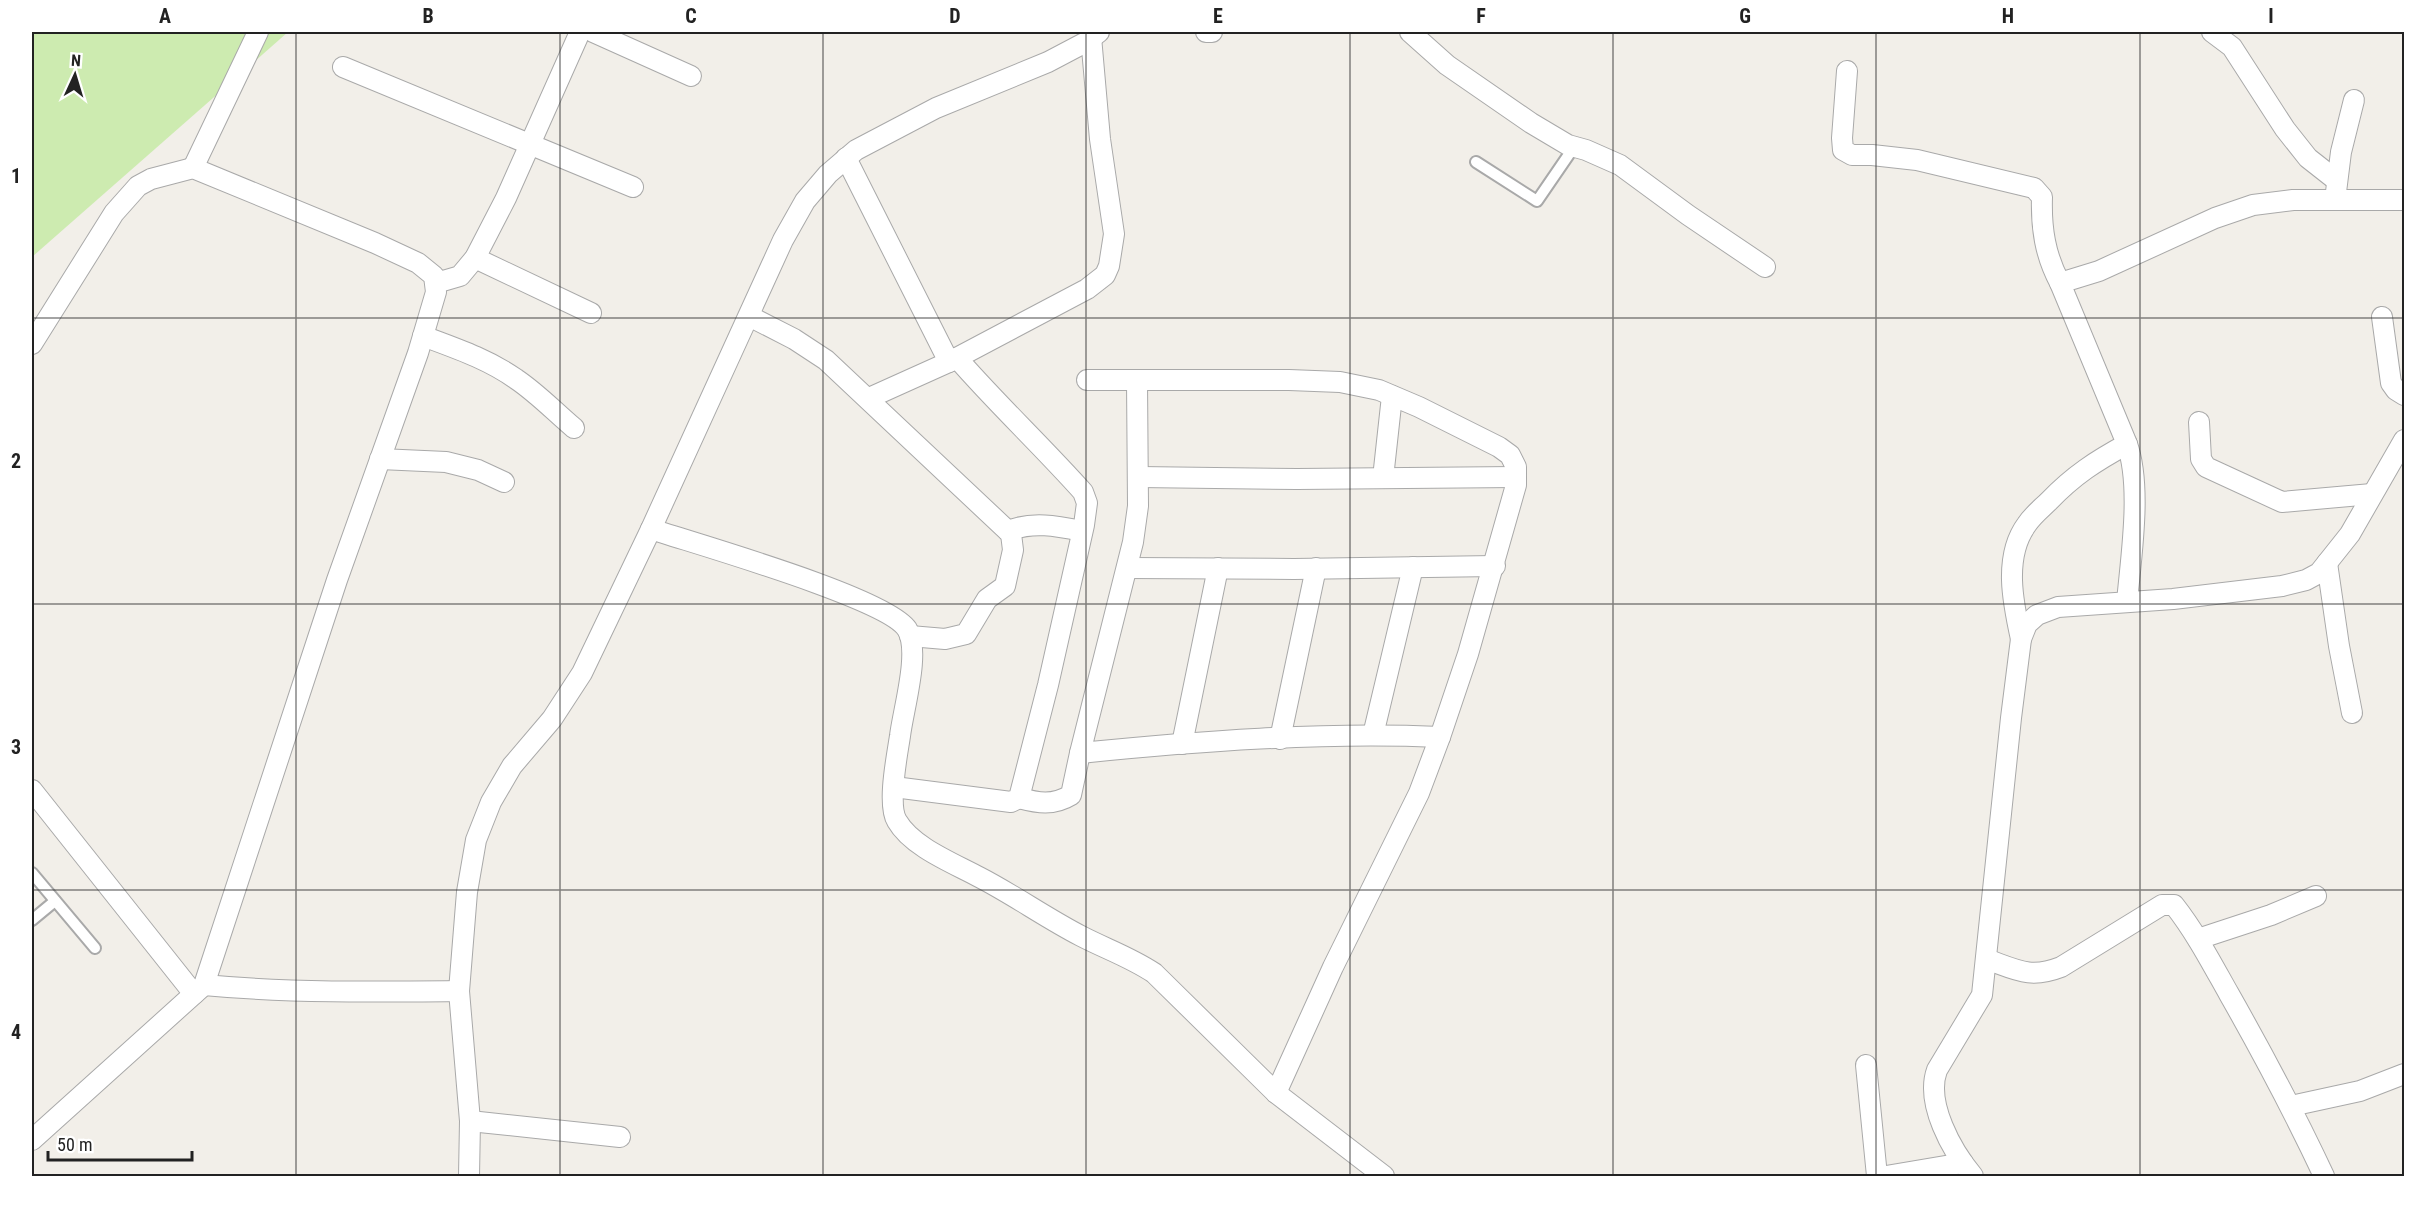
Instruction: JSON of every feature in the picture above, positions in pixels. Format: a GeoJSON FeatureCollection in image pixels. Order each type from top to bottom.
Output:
{"type":"FeatureCollection","features":[{"type":"Feature","properties":{"kind":"street"},"geometry":{"type":"LineString","coordinates":[[193,168],[258,32]]}},
{"type":"Feature","properties":{"kind":"street"},"geometry":{"type":"LineString","coordinates":[[436,284],[460,276],[476,258],[530,146],[580,32]]}},
{"type":"Feature","properties":{"kind":"street"},"geometry":{"type":"LineString","coordinates":[[592,32],[691,76]]}},
{"type":"Feature","properties":{"kind":"street"},"geometry":{"type":"LineString","coordinates":[[1206,32],[1212,32]]}},
{"type":"Feature","properties":{"kind":"street"},"geometry":{"type":"LineString","coordinates":[[1410,32],[1456,72],[1531,123],[1557,139],[1620,165],[1765,267]]}},
{"type":"Feature","properties":{"kind":"street"},"geometry":{"type":"LineString","coordinates":[[2212,32],[2232,47],[2285,129],[2308,158],[2336,180]]}},
{"type":"Feature","properties":{"kind":"street"},"geometry":{"type":"LineString","coordinates":[[469,1176],[470,1121],[459,991],[470,864],[476,840],[491,802],[513,766],[571,693],[651,529],[783,240],[805,201],[828,174],[856,150],[936,108],[1048,62],[1095,34],[1100,139],[1114,234],[1109,266],[1105,275],[1087,289],[953,360],[869,398]]}},
{"type":"Feature","properties":{"kind":"street"},"geometry":{"type":"LineString","coordinates":[[343,67],[633,187]]}},
{"type":"Feature","properties":{"kind":"street"},"geometry":{"type":"LineString","coordinates":[[1847,71],[1843,150],[1852,155],[1917,160],[2034,188],[2042,197],[2041,222],[2045,246],[2127,444],[2133,467],[2133,510],[2127,602]]}},
{"type":"Feature","properties":{"kind":"street"},"geometry":{"type":"LineString","coordinates":[[2336,200],[2336,180],[2354,100]]}},
{"type":"Feature","properties":{"kind":"street"},"geometry":{"type":"LineString","coordinates":[[846,158],[953,360],[1035,439],[1083,492],[1086,502],[1082,531],[1048,685],[1018,798]]}},
{"type":"Feature","properties":{"kind":"street"},"geometry":{"type":"LineString","coordinates":[[32,344],[114,213],[129,194],[151,179],[193,168],[418,263],[430,271],[436,284],[436,292],[423,336],[199,990],[32,1140]]}},
{"type":"Feature","properties":{"kind":"street"},"geometry":{"type":"LineString","coordinates":[[2060,283],[2099,271],[2215,218],[2253,205],[2293,200],[2404,200]]}},
{"type":"Feature","properties":{"kind":"street"},"geometry":{"type":"LineString","coordinates":[[476,258],[591,313]]}},
{"type":"Feature","properties":{"kind":"street"},"geometry":{"type":"LineString","coordinates":[[749,316],[794,339],[826,360],[1008,531],[1013,539],[1013,550],[1005,585],[987,598],[966,634],[945,639],[910,636]]}},
{"type":"Feature","properties":{"kind":"street"},"geometry":{"type":"LineString","coordinates":[[2382,317],[2391,383],[2404,395]]}},
{"type":"Feature","properties":{"kind":"street"},"geometry":{"type":"LineString","coordinates":[[423,336],[461,350],[503,370],[574,428]]}},
{"type":"Feature","properties":{"kind":"street"},"geometry":{"type":"LineString","coordinates":[[1087,380],[1340,382],[1379,390],[1419,407],[1499,447],[1510,454],[1516,467],[1516,485],[1495,566],[1440,737],[1419,793],[1333,968],[1275,1093]]}},
{"type":"Feature","properties":{"kind":"street"},"geometry":{"type":"LineString","coordinates":[[894,787],[1011,802],[1018,798],[1041,803],[1059,802],[1071,795],[1128,568],[1138,506],[1137,381]]}},
{"type":"Feature","properties":{"kind":"street"},"geometry":{"type":"LineString","coordinates":[[1383,478],[1392,396]]}},
{"type":"Feature","properties":{"kind":"street"},"geometry":{"type":"LineString","coordinates":[[2199,422],[2201,459],[2206,467],[2274,500],[2292,502],[2372,494]]}},
{"type":"Feature","properties":{"kind":"street"},"geometry":{"type":"LineString","coordinates":[[1886,1176],[1968,1169],[1937,1112],[1933,1080],[1982,995],[2007,747],[2021,639],[2027,624],[2037,615],[2058,607],[2173,599],[2282,586],[2306,580],[2319,573],[2350,534],[2404,440]]}},
{"type":"Feature","properties":{"kind":"street"},"geometry":{"type":"LineString","coordinates":[[2021,639],[2013,605],[2012,568],[2017,545],[2026,524],[2077,474],[2127,444]]}},
{"type":"Feature","properties":{"kind":"street"},"geometry":{"type":"LineString","coordinates":[[380,459],[446,462],[478,470],[504,482]]}},
{"type":"Feature","properties":{"kind":"street"},"geometry":{"type":"LineString","coordinates":[[1139,477],[1516,477]]}},
{"type":"Feature","properties":{"kind":"street"},"geometry":{"type":"LineString","coordinates":[[1008,531],[1021,526],[1035,525],[1082,531]]}},
{"type":"Feature","properties":{"kind":"street"},"geometry":{"type":"LineString","coordinates":[[651,529],[866,602],[899,620],[908,630],[913,647],[897,750],[893,807],[896,820],[933,853],[982,878],[1082,937],[1133,959],[1154,973],[1275,1093],[1384,1176]]}},
{"type":"Feature","properties":{"kind":"street"},"geometry":{"type":"LineString","coordinates":[[2326,563],[2352,713]]}},
{"type":"Feature","properties":{"kind":"street"},"geometry":{"type":"LineString","coordinates":[[1128,568],[1495,566]]}},
{"type":"Feature","properties":{"kind":"street"},"geometry":{"type":"LineString","coordinates":[[1373,735],[1413,567]]}},
{"type":"Feature","properties":{"kind":"street"},"geometry":{"type":"LineString","coordinates":[[1182,744],[1218,568]]}},
{"type":"Feature","properties":{"kind":"street"},"geometry":{"type":"LineString","coordinates":[[1281,739],[1316,568]]}},
{"type":"Feature","properties":{"kind":"street"},"geometry":{"type":"LineString","coordinates":[[1080,753],[1182,744],[1281,739],[1373,735],[1440,737]]}},
{"type":"Feature","properties":{"kind":"street"},"geometry":{"type":"LineString","coordinates":[[32,790],[199,990]]}},
{"type":"Feature","properties":{"kind":"street"},"geometry":{"type":"LineString","coordinates":[[2198,939],[2271,915],[2316,896]]}},
{"type":"Feature","properties":{"kind":"street"},"geometry":{"type":"LineString","coordinates":[[1986,959],[2021,971],[2044,974],[2167,903],[2174,905],[2198,939],[2291,1106],[2324,1176]]}},
{"type":"Feature","properties":{"kind":"street"},"geometry":{"type":"LineString","coordinates":[[199,990],[459,991]]}},
{"type":"Feature","properties":{"kind":"street"},"geometry":{"type":"LineString","coordinates":[[1866,1065],[1877,1176]]}},
{"type":"Feature","properties":{"kind":"street"},"geometry":{"type":"LineString","coordinates":[[2291,1106],[2360,1091],[2404,1074]]}},
{"type":"Feature","properties":{"kind":"street"},"geometry":{"type":"LineString","coordinates":[[470,1121],[620,1137]]}},
{"type":"Feature","properties":{"kind":"lane"},"geometry":{"type":"LineString","coordinates":[[1476,162],[1537,201],[1574,147]]}},
{"type":"Feature","properties":{"kind":"lane"},"geometry":{"type":"LineString","coordinates":[[32,873],[96,948]]}},
{"type":"Feature","properties":{"kind":"lane"},"geometry":{"type":"LineString","coordinates":[[32,920],[55,901]]}},
{"type":"Feature","properties":{"kind":"green space"},"geometry":{"type":"Polygon","coordinates":[[[32,32],[288,32],[32,257],[32,32]]]}}]}
